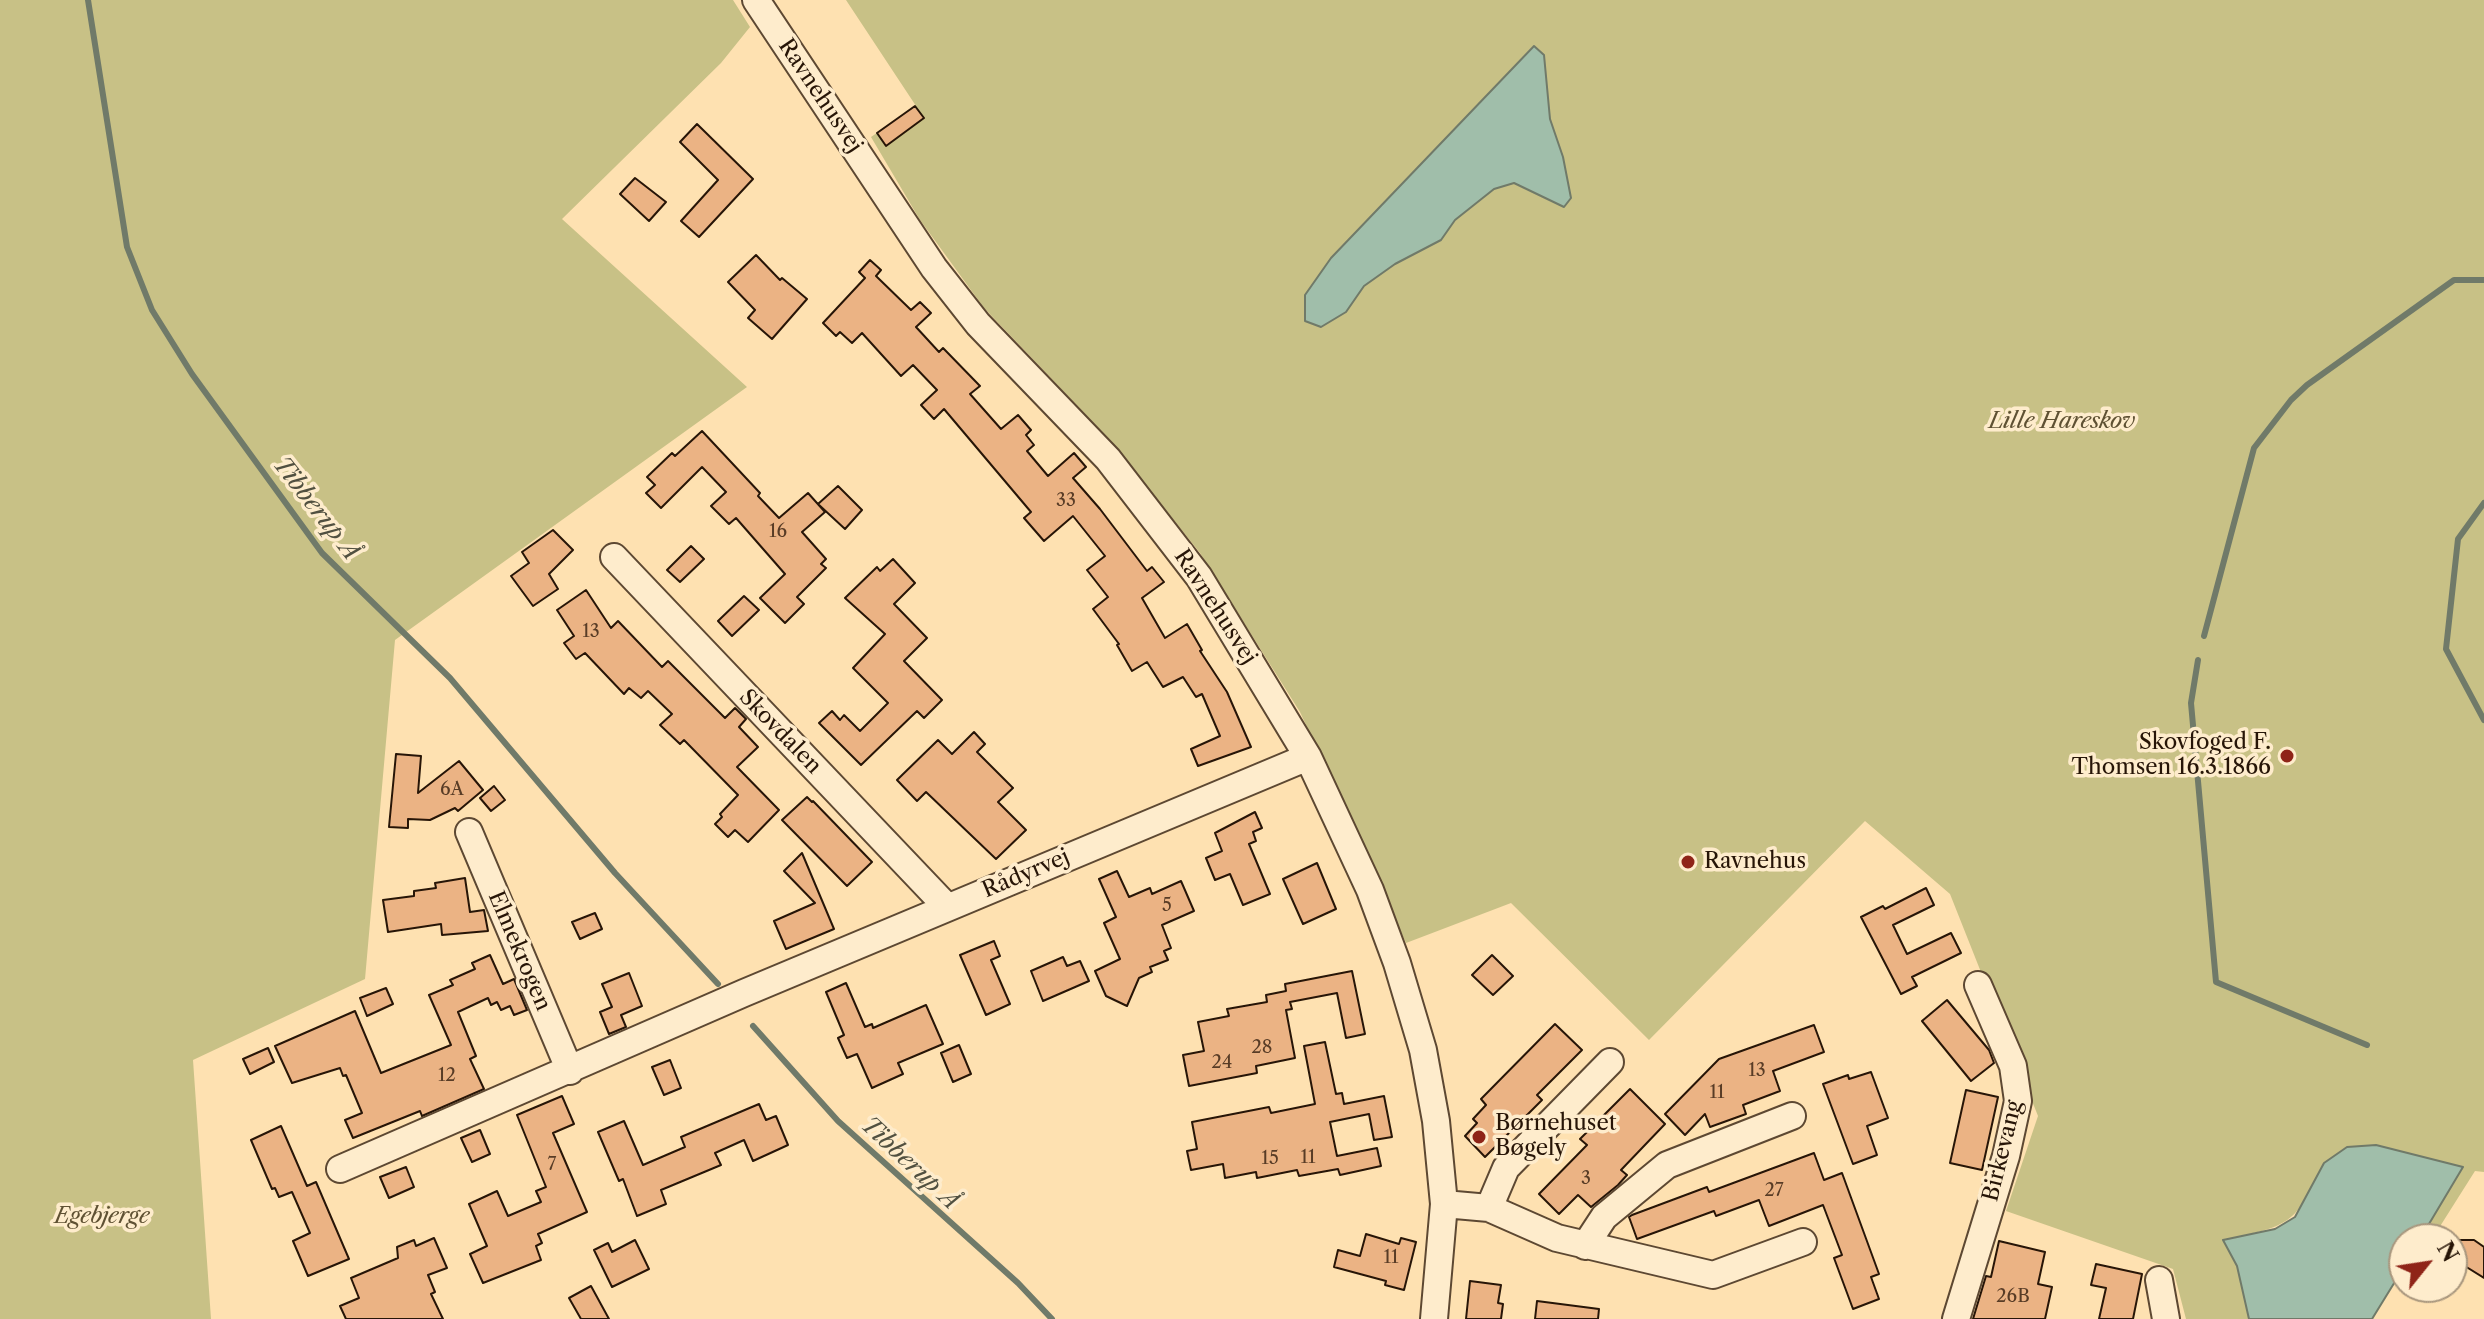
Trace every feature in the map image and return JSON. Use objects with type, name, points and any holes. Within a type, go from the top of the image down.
[{"type":"street","name":"Ravnehusvej","points":[[756,0],[934,268],[978,324],[1108,459],[1199,577],[1308,757],[1370,890],[1397,963],[1423,1050],[1436,1121],[1444,1204],[1434,1319]]},
{"type":"street","name":"Skovdalen","points":[[614,557],[947,907]]},
{"type":"street","name":"Rådyrvej","points":[[570,1071],[744,993],[1308,757]]},
{"type":"street","name":"Elmekrogen","points":[[469,832],[570,1071]]},
{"type":"street","name":"Birkevang","points":[[1956,1319],[2006,1156],[2018,1101],[2013,1066],[1978,985]]},
{"type":"street","points":[[1489,1208],[1506,1168],[1610,1062]]},
{"type":"street","points":[[340,1169],[570,1071]]},
{"type":"street","points":[[1585,1246],[1604,1217],[1667,1165],[1792,1116]]},
{"type":"street","points":[[1444,1204],[1489,1208],[1557,1238],[1713,1275],[1803,1242]]},
{"type":"street","points":[[2159,1280],[2166,1319]]},
{"type":"green space","name":"Egebjerge","points":[[0,0],[733,0],[750,27],[721,63],[562,219],[747,387],[395,640],[365,979],[193,1060],[211,1319],[0,1319]]},
{"type":"green space","name":"Lille Hareskov","points":[[846,0],[2484,0],[2484,1172],[2475,1171],[2442,1223],[2429,1223],[2462,1167],[2324,1163],[2305,1200],[2287,1220],[2263,1231],[2223,1240],[2237,1266],[2249,1319],[2186,1319],[2173,1269],[2006,1211],[2038,1116],[1950,894],[1865,821],[1649,1040],[1511,903],[1406,943],[1300,712],[1200,553],[1108,438],[984,308],[920,220],[871,137],[916,106]],"holes":[[[1533,46],[1544,55],[1550,119],[1563,157],[1571,198],[1563,207],[1513,183],[1494,189],[1455,220],[1441,240],[1395,264],[1364,286],[1370,219]]]},
{"type":"shaded area","points":[[1534,46],[1544,55],[1550,119],[1563,157],[1571,198],[1564,207],[1514,183],[1494,189],[1455,220],[1441,240],[1395,264],[1364,286],[1346,312],[1321,327],[1305,321],[1305,295],[1331,258]]},
{"type":"shaded area","points":[[2376,1145],[2463,1167],[2430,1223],[2388,1223],[2388,1293],[2372,1319],[2249,1319],[2237,1266],[2223,1240],[2275,1229],[2295,1217],[2324,1163],[2347,1147]]},
{"type":"building","points":[[915,106],[924,118],[886,146],[877,133]]},
{"type":"building","points":[[697,124],[753,179],[699,237],[681,221],[718,180],[680,142]]},
{"type":"building","points":[[635,178],[666,202],[649,221],[620,194]]},
{"type":"building","points":[[756,255],[780,280],[782,278],[807,299],[772,339],[748,318],[755,310],[728,282]]},
{"type":"building","points":[[870,260],[881,270],[876,276],[911,310],[920,302],[931,313],[916,327],[939,352],[943,348],[980,386],[970,394],[1001,429],[1018,415],[1031,430],[1026,435],[1034,445],[1027,451],[1048,476],[1074,453],[1086,467],[1073,478],[1147,571],[1152,567],[1164,582],[1142,598],[1165,638],[1187,624],[1200,651],[1227,692],[1251,747],[1198,766],[1191,749],[1220,736],[1202,694],[1196,697],[1183,677],[1163,687],[1147,662],[1132,671],[1119,644],[1093,609],[1108,597],[1087,570],[1105,556],[1073,516],[1044,541],[1024,518],[1031,512],[944,409],[934,419],[921,405],[937,390],[913,365],[901,376],[862,333],[852,343],[840,332],[836,336],[823,323],[865,278],[859,272]]},
{"type":"building","points":[[702,431],[779,518],[808,493],[825,512],[802,532],[826,559],[821,564],[826,568],[797,597],[804,604],[785,623],[760,598],[785,574],[736,518],[729,524],[711,506],[726,492],[702,467],[661,508],[646,493],[655,485],[647,477]]},
{"type":"building","points":[[838,486],[862,510],[845,529],[818,504]]},
{"type":"building","points":[[553,530],[573,550],[549,574],[558,589],[533,606],[511,576],[529,563],[522,552]]},
{"type":"building","points":[[691,546],[704,559],[680,582],[667,570]]},
{"type":"building","points":[[893,559],[915,583],[894,604],[927,638],[904,661],[942,700],[924,718],[917,711],[861,765],[819,723],[832,711],[840,720],[844,715],[860,731],[888,703],[853,668],[885,634],[845,598],[877,567],[880,571]]},
{"type":"building","points":[[586,590],[611,628],[618,621],[662,667],[668,661],[725,718],[735,708],[746,719],[739,727],[758,747],[737,767],[779,810],[748,842],[735,830],[728,837],[715,824],[738,795],[684,740],[680,744],[660,725],[672,714],[648,691],[641,698],[629,688],[624,694],[585,653],[576,659],[564,643],[574,636],[557,610]]},
{"type":"building","points":[[744,596],[759,610],[732,636],[718,621]]},
{"type":"building","points":[[974,732],[985,744],[977,752],[1013,788],[998,802],[1026,830],[996,859],[926,792],[917,801],[897,780],[938,740],[952,754]]},
{"type":"building","points":[[396,754],[421,756],[418,793],[459,761],[483,790],[458,811],[455,808],[430,820],[408,819],[408,828],[389,827]]},
{"type":"building","points":[[494,786],[505,800],[491,811],[480,798]]},
{"type":"building","points":[[807,797],[872,862],[847,886],[782,820]]},
{"type":"building","points":[[1255,812],[1262,828],[1253,832],[1256,841],[1249,844],[1270,894],[1243,905],[1230,874],[1215,880],[1206,858],[1222,851],[1215,833]]},
{"type":"building","points":[[802,853],[834,929],[786,949],[774,921],[815,903],[784,871]]},
{"type":"building","points":[[1317,863],[1336,909],[1303,924],[1283,879]]},
{"type":"building","points":[[1117,871],[1129,897],[1150,888],[1152,894],[1181,881],[1194,911],[1162,925],[1171,948],[1164,951],[1168,960],[1150,967],[1152,972],[1139,978],[1127,1006],[1106,996],[1095,971],[1120,959],[1104,923],[1116,917],[1099,879]]},
{"type":"building","points":[[465,878],[470,912],[484,910],[488,931],[442,935],[441,924],[388,932],[383,900],[414,896],[414,891],[436,888],[435,883]]},
{"type":"building","points":[[1926,888],[1934,905],[1893,925],[1907,954],[1951,933],[1961,953],[1912,977],[1917,986],[1901,994],[1861,917],[1883,906],[1885,909]]},
{"type":"building","points":[[595,913],[602,929],[580,939],[572,922]]},
{"type":"building","points":[[994,941],[1000,956],[991,960],[1010,1004],[986,1015],[960,955]]},
{"type":"building","points":[[490,955],[503,984],[514,979],[527,1010],[514,1015],[510,1006],[501,1010],[497,1002],[491,1005],[488,998],[458,1012],[476,1056],[470,1059],[484,1089],[422,1116],[420,1111],[353,1138],[345,1120],[362,1113],[340,1068],[292,1083],[275,1046],[355,1011],[381,1073],[451,1045],[429,995],[453,985],[450,980],[475,969],[472,963]]},
{"type":"building","points":[[1492,955],[1513,976],[1493,995],[1472,975]]},
{"type":"building","points":[[1063,957],[1067,966],[1080,961],[1089,981],[1043,1001],[1031,971]]},
{"type":"building","points":[[1352,971],[1365,1034],[1346,1038],[1337,993],[1290,1002],[1292,1009],[1286,1010],[1295,1058],[1256,1066],[1257,1073],[1189,1086],[1183,1055],[1204,1051],[1198,1022],[1229,1016],[1227,1009],[1267,1002],[1266,995],[1286,991],[1285,984]]},
{"type":"building","points":[[629,973],[642,1006],[621,1015],[626,1027],[609,1034],[600,1012],[612,1007],[602,984]]},
{"type":"building","points":[[846,983],[865,1027],[872,1024],[873,1028],[926,1005],[943,1044],[898,1063],[903,1074],[872,1088],[857,1054],[847,1058],[838,1038],[844,1035],[826,992]]},
{"type":"building","points":[[386,988],[393,1004],[367,1016],[360,998]]},
{"type":"building","points":[[1947,1000],[1989,1050],[1994,1063],[1971,1081],[1922,1021]]},
{"type":"building","points":[[1555,1024],[1582,1050],[1537,1095],[1542,1100],[1485,1157],[1465,1136],[1477,1123],[1473,1119],[1486,1105],[1481,1099]]},
{"type":"building","points":[[1814,1025],[1824,1052],[1773,1071],[1780,1091],[1743,1105],[1746,1114],[1710,1127],[1705,1114],[1685,1135],[1665,1114],[1719,1059]]},
{"type":"building","points":[[1325,1042],[1336,1094],[1342,1093],[1344,1104],[1384,1096],[1392,1137],[1374,1140],[1369,1114],[1330,1122],[1337,1156],[1377,1148],[1381,1166],[1340,1175],[1338,1169],[1299,1176],[1297,1170],[1257,1178],[1256,1172],[1225,1178],[1223,1164],[1191,1170],[1187,1151],[1197,1149],[1192,1122],[1269,1107],[1271,1113],[1315,1104],[1304,1046]]},
{"type":"building","points":[[959,1045],[971,1074],[953,1082],[941,1053]]},
{"type":"building","points":[[268,1048],[274,1062],[250,1074],[243,1059]]},
{"type":"building","points":[[670,1060],[681,1088],[664,1095],[652,1067]]},
{"type":"building","points":[[1871,1072],[1888,1118],[1867,1126],[1877,1155],[1853,1164],[1823,1084],[1848,1075],[1849,1079]]},
{"type":"building","points":[[1630,1089],[1665,1124],[1621,1170],[1627,1175],[1618,1185],[1591,1207],[1578,1195],[1559,1214],[1539,1194],[1587,1145],[1580,1139]]},
{"type":"building","points":[[1966,1090],[1998,1097],[1982,1170],[1950,1163]]},
{"type":"building","points":[[562,1096],[574,1124],[553,1133],[587,1212],[538,1234],[542,1243],[536,1246],[541,1260],[483,1283],[470,1254],[487,1246],[469,1204],[497,1191],[508,1216],[541,1202],[536,1191],[546,1187],[517,1115]]},
{"type":"building","points":[[759,1104],[766,1120],[776,1116],[788,1145],[753,1161],[744,1140],[715,1153],[721,1165],[661,1190],[666,1204],[637,1216],[623,1179],[619,1181],[598,1132],[624,1121],[643,1165],[685,1147],[681,1137]]},
{"type":"building","points":[[281,1126],[307,1186],[316,1182],[349,1259],[308,1276],[293,1241],[310,1233],[292,1192],[279,1197],[275,1188],[272,1189],[251,1140]]},
{"type":"building","points":[[480,1130],[490,1154],[472,1162],[461,1138]]},
{"type":"building","points":[[1814,1153],[1824,1180],[1842,1173],[1879,1274],[1871,1277],[1879,1299],[1853,1309],[1834,1258],[1842,1255],[1823,1205],[1769,1226],[1759,1200],[1716,1216],[1714,1211],[1637,1239],[1629,1217],[1632,1215],[1707,1187],[1709,1192]]},
{"type":"building","points":[[406,1167],[414,1187],[389,1198],[380,1177]]},
{"type":"building","points":[[1366,1234],[1399,1244],[1401,1238],[1416,1242],[1404,1290],[1385,1285],[1386,1281],[1334,1267],[1338,1250],[1360,1256]]},
{"type":"building","points":[[434,1238],[447,1268],[428,1275],[435,1292],[431,1294],[443,1319],[346,1319],[340,1306],[359,1298],[351,1278],[398,1258],[397,1247],[414,1240],[416,1246]]},
{"type":"building","points":[[635,1240],[649,1269],[612,1287],[594,1250],[608,1243],[612,1252]]},
{"type":"building","points":[[2468,1240],[2474,1240],[2484,1247],[2484,1278],[2468,1268]]},
{"type":"building","points":[[1999,1241],[2045,1252],[2038,1284],[2052,1287],[2045,1319],[1973,1319],[1986,1276],[1991,1277]]},
{"type":"building","points":[[2096,1264],[2142,1274],[2133,1319],[2099,1319],[2106,1288],[2091,1285]]},
{"type":"building","points":[[1470,1281],[1501,1285],[1498,1303],[1503,1304],[1501,1319],[1466,1319]]},
{"type":"building","points":[[591,1286],[609,1319],[581,1319],[569,1298]]},
{"type":"building","points":[[1537,1301],[1599,1309],[1598,1319],[1535,1319]]},
{"type":"waterway","name":"Tibberup Å","points":[[88,0],[127,247],[152,310],[192,374],[322,553],[450,678],[615,873],[718,984]]},
{"type":"waterway","points":[[2204,636],[2254,448],[2291,400],[2307,385],[2454,280],[2484,280]]},
{"type":"waterway","points":[[2484,503],[2458,539],[2446,649],[2484,720]]},
{"type":"waterway","points":[[2198,660],[2191,703],[2216,982],[2367,1045]]},
{"type":"waterway","name":"Tibberup Å","points":[[753,1026],[838,1121],[1018,1283],[1052,1319]]},
{"type":"place","name":"Skovfoged F. Thomsen 16.3.1866","points":[[2287,756]]},
{"type":"place","name":"Ravnehus","points":[[1688,862]]},
{"type":"place","name":"Børnehuset Bøgely","points":[[1479,1137]]}]
